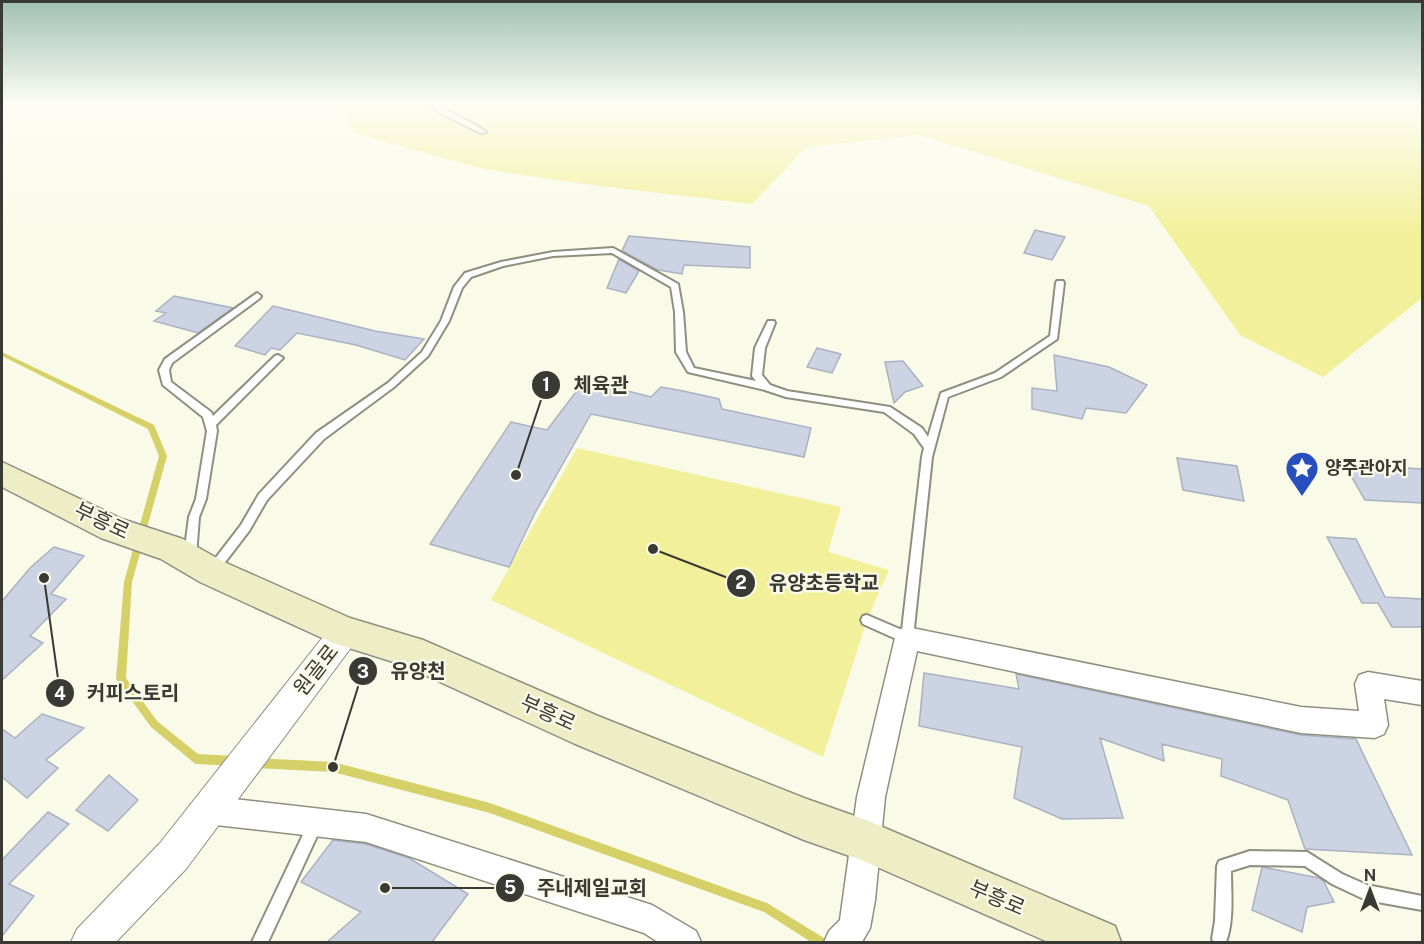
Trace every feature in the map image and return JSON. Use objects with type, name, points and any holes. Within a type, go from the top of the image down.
[{"type":"main road","name":"부흥로","points":[[2,474],[112,529],[191,559],[345,632],[410,651],[586,730],[804,819],[866,841],[1099,942]]},
{"type":"street","name":"원골로","points":[[90,942],[173,856],[345,632]]},
{"type":"street","points":[[847,935],[860,900],[871,797],[907,638],[1300,720],[1376,725],[1368,684],[1422,693]]},
{"type":"street","points":[[217,798],[316,822],[366,828],[652,920],[685,942]]},
{"type":"lane","points":[[191,559],[245,528],[263,497],[320,436],[391,385],[425,354],[445,321],[458,287],[468,275],[501,264],[553,254],[613,250],[675,286],[681,352],[691,370],[767,387],[786,394],[886,409],[918,431],[930,448]]},
{"type":"lane","points":[[867,620],[907,638],[930,448],[944,395],[998,375],[1054,337],[1060,283]]},
{"type":"lane","points":[[191,559],[194,517],[201,499],[213,431],[208,415],[166,383],[164,370],[168,361],[257,296]]},
{"type":"lane","points":[[767,387],[756,376],[760,348],[771,323]]},
{"type":"lane","points":[[211,424],[278,358]]},
{"type":"lane","points":[[260,942],[316,822]]},
{"type":"lane","points":[[1220,939],[1223,921],[1224,866],[1250,858],[1307,859],[1337,879],[1366,892],[1422,903]]},
{"type":"shaded area","points":[[408,148],[805,148],[752,204],[591,185],[483,169]]},
{"type":"shaded area","points":[[961,148],[1422,148],[1422,298],[1323,377],[1240,335],[1149,206]]},
{"type":"shaded area","points":[[577,448],[841,507],[828,552],[889,570],[867,620],[823,757],[491,600]]},
{"type":"building","points":[[1035,230],[1065,237],[1052,260],[1024,253]]},
{"type":"building","points":[[629,236],[750,247],[750,268],[684,265],[682,274],[658,270],[622,251]]},
{"type":"building","points":[[619,259],[639,271],[626,293],[607,288]]},
{"type":"building","points":[[174,296],[233,308],[198,333],[154,321],[166,313],[156,311]]},
{"type":"building","points":[[273,306],[375,331],[424,339],[405,360],[356,345],[297,333],[280,350],[271,348],[265,355],[235,346]]},
{"type":"building","points":[[817,348],[841,354],[832,373],[807,367]]},
{"type":"building","points":[[1054,355],[1109,367],[1147,385],[1126,413],[1086,408],[1082,419],[1032,409],[1032,388],[1057,391]]},
{"type":"building","points":[[903,361],[923,386],[905,392],[894,403],[885,362]]},
{"type":"building","points":[[585,380],[651,397],[661,387],[683,391],[719,399],[722,409],[811,428],[804,457],[591,414],[535,513],[509,567],[430,544],[511,422],[547,430]]},
{"type":"building","points":[[1177,458],[1237,466],[1244,501],[1183,490]]},
{"type":"building","points":[[1344,464],[1422,469],[1422,503],[1365,500]]},
{"type":"building","points":[[1327,537],[1356,539],[1385,597],[1422,599],[1422,627],[1392,627],[1378,603],[1362,603]]},
{"type":"building","points":[[54,547],[84,556],[51,594],[66,599],[30,636],[43,643],[2,680],[2,601],[31,567]]},
{"type":"building","points":[[924,673],[1019,689],[1016,674],[1301,735],[1356,739],[1412,855],[1305,849],[1288,800],[1221,776],[1222,759],[1162,744],[1164,761],[1100,738],[1123,818],[1062,819],[1014,798],[1022,747],[919,726]]},
{"type":"building","points":[[42,714],[84,728],[46,760],[58,768],[27,798],[2,777],[2,729],[15,738]]},
{"type":"building","points":[[109,775],[138,800],[108,831],[76,810]]},
{"type":"building","points":[[48,812],[69,824],[9,884],[34,896],[2,936],[2,860]]},
{"type":"building","points":[[333,840],[366,844],[409,858],[468,894],[432,942],[327,942],[361,912],[301,882]]},
{"type":"building","points":[[1262,867],[1319,878],[1324,882],[1334,902],[1307,907],[1302,932],[1252,910]]},
{"type":"waterway","points":[[2,354],[151,427],[163,456],[128,582],[121,679],[154,724],[196,759],[234,761]]},
{"type":"waterway","points":[[255,763],[333,767],[490,808],[767,908],[820,942]]},
{"type":"place","name":"체육관","points":[[516,475]]},
{"type":"place","name":"양주관아지","points":[[1302,497]]},
{"type":"place","name":"유양초등학교","points":[[653,549]]},
{"type":"place","name":"커피스토리","points":[[44,578]]},
{"type":"place","name":"유양천","points":[[333,767]]},
{"type":"place","name":"주내제일교회","points":[[385,888]]}]
